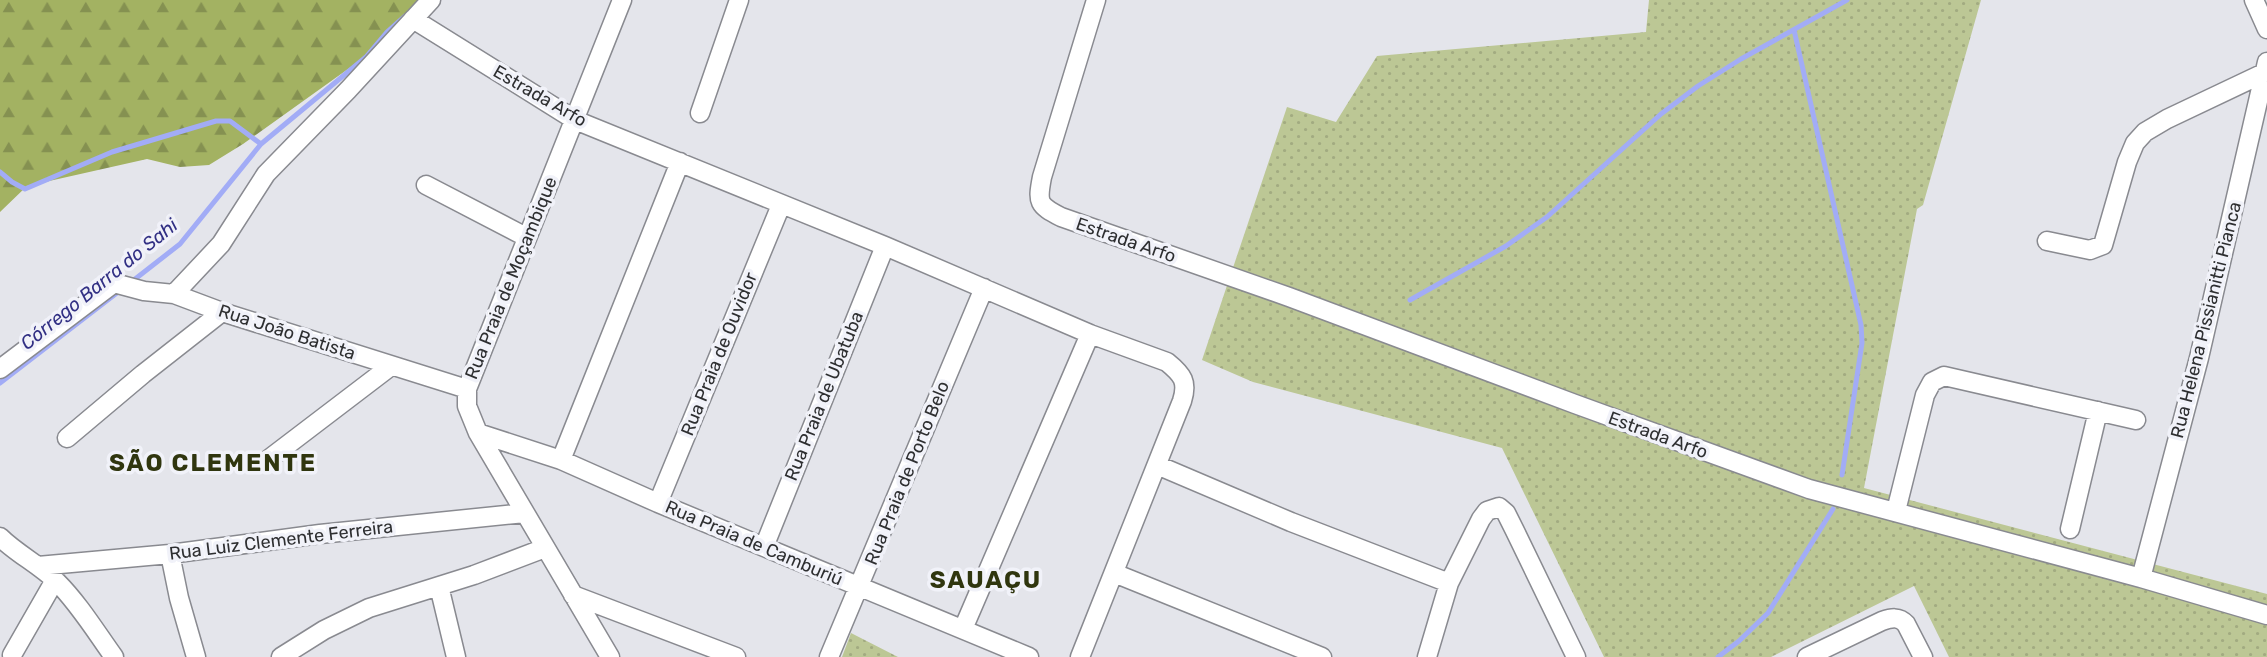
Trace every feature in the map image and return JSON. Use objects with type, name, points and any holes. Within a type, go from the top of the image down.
[{"type":"street","points":[[173,294],[221,244],[266,174],[431,0]]},
{"type":"street","name":"Rua Praia de Moçambique","points":[[610,657],[478,433],[467,406],[467,389],[622,0]]},
{"type":"street","points":[[700,113],[738,0]]},
{"type":"street","name":"Estrada Arfo","points":[[1096,0],[1038,194],[1044,208],[1061,217],[1289,297],[1809,489],[2141,578],[2267,615]]},
{"type":"street","points":[[2254,0],[2267,29]]},
{"type":"street","name":"Estrada Arfo","points":[[413,19],[575,120],[885,246],[1090,334],[1167,362],[1181,376],[1186,389],[1157,466]]},
{"type":"street","points":[[2047,241],[2090,250],[2103,245],[2135,143],[2146,132],[2167,119],[2266,68]]},
{"type":"street","name":"Rua Helena Pissianitti Pianca","points":[[2141,578],[2199,358],[2266,68]]},
{"type":"street","points":[[561,460],[680,162]]},
{"type":"street","points":[[426,185],[526,237]]},
{"type":"street","name":"Rua Praia de Ouvidor","points":[[658,503],[780,205]]},
{"type":"street","name":"Rua Praia de Ubatuba","points":[[764,547],[885,246]]},
{"type":"street","name":"Rua João Batista","points":[[0,369],[114,283],[144,291],[173,294],[467,389]]},
{"type":"street","name":"Rua Praia de Porto Belo","points":[[829,657],[984,288]]},
{"type":"street","points":[[67,438],[222,312]]},
{"type":"street","points":[[962,629],[1090,334]]},
{"type":"street","points":[[265,462],[391,366]]},
{"type":"street","points":[[1896,511],[1925,395],[1932,382],[1944,376],[2136,420]]},
{"type":"street","points":[[2070,528],[2098,411]]},
{"type":"street","name":"Rua Praia de Camburiú","points":[[478,433],[561,460],[1029,657]]},
{"type":"street","points":[[1080,657],[1157,466],[1291,522],[1450,583]]},
{"type":"street","points":[[1427,657],[1450,583],[1481,519],[1487,510],[1499,507],[1506,513],[1576,657]]},
{"type":"street","name":"Rua Luiz Clemente Ferreira","points":[[38,566],[170,554],[333,533],[525,513]]},
{"type":"street","points":[[0,537],[55,580],[114,657]]},
{"type":"street","points":[[281,657],[346,617],[545,548]]},
{"type":"street","points":[[170,554],[196,657]]},
{"type":"street","points":[[1114,573],[1322,657]]},
{"type":"street","points":[[12,655],[55,580]]},
{"type":"street","points":[[439,586],[456,657]]},
{"type":"street","points":[[573,595],[736,657]]},
{"type":"street","points":[[1807,657],[1890,618],[1903,620],[1923,657]]},
{"type":"green space","points":[[0,0],[431,0],[411,21],[355,64],[209,165],[180,167],[147,159],[27,186],[0,212]]},
{"type":"green space","points":[[1649,0],[1981,0],[1923,205],[1917,209],[1864,488],[2267,594],[2267,657],[1949,657],[1914,586],[1771,657],[1604,657],[1502,448],[1253,382],[1202,360],[1287,107],[1336,122],[1377,56],[1646,32]]},
{"type":"green space","points":[[851,633],[898,657],[842,657]]},
{"type":"waterway","points":[[1410,300],[1506,246],[1547,217],[1661,114],[1698,86],[1847,0]]},
{"type":"waterway","name":"Córrego Barra do Sahi","points":[[130,283],[180,244],[261,144],[366,57],[405,16]]},
{"type":"waterway","points":[[1794,30],[1861,325],[1862,343],[1842,475]]},
{"type":"waterway","points":[[0,172],[25,189],[112,152],[216,121],[230,121],[261,144]]},
{"type":"waterway","name":"Córrego Barra do Sahi","points":[[0,383],[122,289]]},
{"type":"waterway","points":[[1718,657],[1768,613],[1833,509]]},
{"type":"district","name":"SÃO CLEMENTE","points":[[213,463]]},
{"type":"district","name":"SAUAÇU","points":[[986,580]]}]
